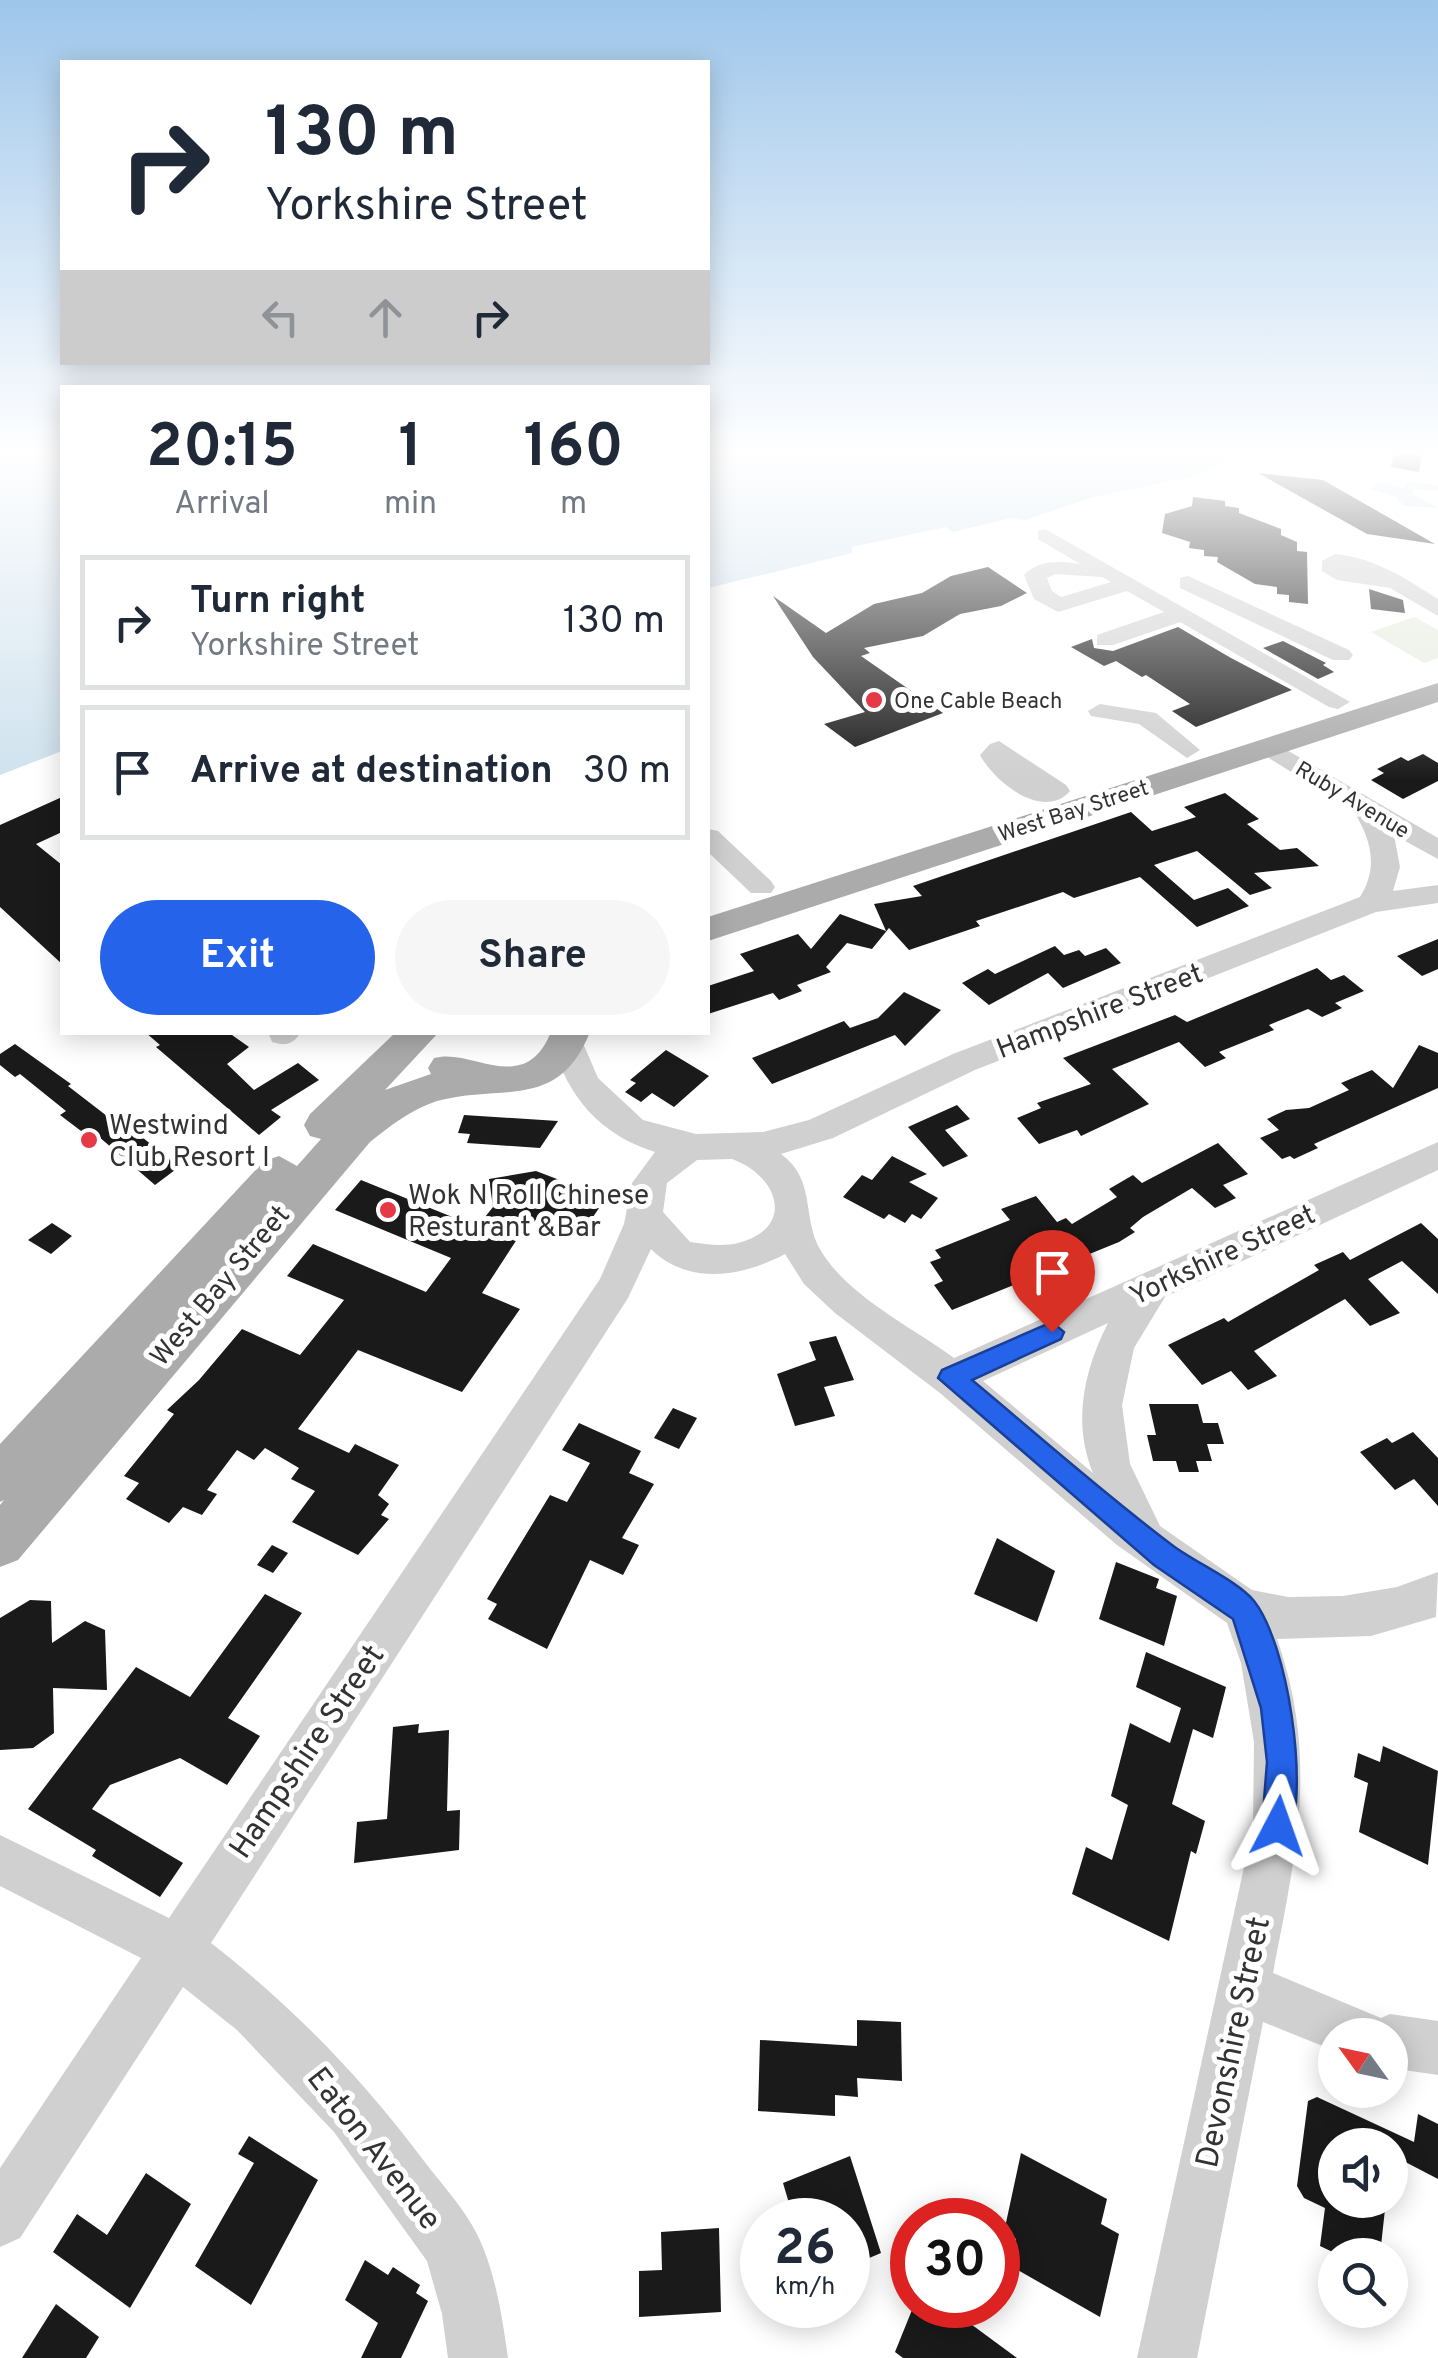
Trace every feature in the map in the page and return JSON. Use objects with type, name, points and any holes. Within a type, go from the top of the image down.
[{"type":"main road","name":"West Bay Street","points":[[710,903],[1338,702],[1438,677]]},
{"type":"main road","name":"West Bay Street","points":[[710,928],[1438,692]]},
{"type":"main road","name":"West Bay Street","points":[[0,1479],[231,1222],[417,1035]]},
{"type":"main road","points":[[434,1035],[434,1048],[444,1064],[474,1080]]},
{"type":"main road","points":[[530,1076],[556,1060],[570,1037]]},
{"type":"main road","name":"West Bay Street","points":[[0,1543],[339,1146],[397,1099],[427,1088],[530,1076]]},
{"type":"street","points":[[1086,560],[1338,702]]},
{"type":"street","points":[[1188,582],[1341,654]]},
{"type":"street","points":[[1393,582],[1438,610]]},
{"type":"street","points":[[1105,640],[1183,613]]},
{"type":"street","points":[[1223,636],[1264,620]]},
{"type":"street","points":[[1100,711],[1121,711],[1147,718],[1187,750]]},
{"type":"street","name":"Ruby Avenue","points":[[1268,746],[1438,850]]},
{"type":"street","points":[[1363,805],[1388,855],[1384,885],[1370,904]]},
{"type":"street","points":[[710,839],[760,887]]},
{"type":"street","name":"Hampshire Street","points":[[712,1146],[754,1147],[831,1122],[980,1056],[1370,904],[1438,894]]},
{"type":"street","points":[[570,1037],[575,1068],[589,1093],[622,1124],[655,1142],[760,1154],[776,1164],[794,1203],[795,1237],[803,1254],[830,1285]]},
{"type":"street","points":[[530,1076],[589,1093]]},
{"type":"street","points":[[740,1258],[774,1242],[794,1203],[806,1160],[831,1122]]},
{"type":"street","points":[[622,1124],[640,1157],[654,1231],[681,1256],[788,1262],[830,1285],[951,1378],[1164,1556],[1244,1610],[1272,1618],[1314,1618],[1388,1608],[1438,1593]]},
{"type":"street","points":[[646,1204],[652,1176],[666,1162],[712,1146]]},
{"type":"street","name":"Yorkshire Street","points":[[951,1378],[1438,1155]]},
{"type":"street","name":"Hampshire Street","points":[[0,2218],[174,1948],[615,1287],[646,1204]]},
{"type":"street","name":"Hampshire Street","points":[[615,1287],[646,1268],[681,1256]]},
{"type":"street","points":[[1153,1286],[1124,1324],[1109,1358],[1102,1400],[1103,1446],[1118,1493],[1164,1556]]},
{"type":"street","name":"Devonshire Street","points":[[1166,2358],[1278,1826],[1282,1762],[1276,1708],[1260,1646],[1244,1610]]},
{"type":"street","name":"Eaton Avenue","points":[[0,1860],[174,1948],[256,2011],[303,2058],[354,2113],[452,2246],[478,2358]]},
{"type":"street","points":[[1244,1988],[1319,2018]]},
{"type":"street","points":[[1408,2043],[1438,2048]]},
{"type":"shaded area","points":[[1414,617],[1438,630],[1438,658],[1424,663],[1371,632]]},
{"type":"water","points":[[0,560],[60,560],[60,752],[0,775]]},
{"type":"water","points":[[710,560],[823,560],[710,588]]},
{"type":"building","points":[[1307,560],[1308,604],[1289,602],[1289,595],[1277,594],[1277,587],[1255,584],[1217,562]]},
{"type":"building","points":[[988,567],[1027,593],[1001,606],[960,614],[923,636],[864,648],[870,653],[861,656],[943,713],[855,747],[824,724],[865,712],[813,657],[773,596],[826,633],[874,604],[922,593],[951,576]]},
{"type":"building","points":[[1369,589],[1403,600],[1405,613],[1371,609]]},
{"type":"building","points":[[1178,627],[1292,690],[1196,727],[1172,711],[1190,704],[1146,675],[1142,677],[1116,661],[1104,666],[1071,647],[1092,639],[1094,648],[1113,651]]},
{"type":"building","points":[[1283,641],[1326,663],[1323,665],[1334,672],[1318,679],[1263,648]]},
{"type":"building","points":[[1423,754],[1438,763],[1438,781],[1403,799],[1371,780],[1384,773],[1377,769],[1401,757],[1408,761]]},
{"type":"building","points":[[1225,793],[1259,819],[1247,824],[1280,850],[1297,848],[1319,866],[1254,873],[1272,888],[1250,895],[1197,851],[1154,865],[1194,900],[1228,888],[1249,906],[1197,927],[1140,877],[1074,898],[1063,892],[976,921],[980,926],[909,950],[889,928],[872,949],[847,943],[826,967],[831,972],[797,985],[802,991],[779,1000],[773,993],[710,1013],[710,985],[754,971],[740,954],[798,934],[811,949],[840,914],[886,931],[874,904],[922,896],[913,886],[1131,812],[1152,831],[1196,817],[1184,807]]},
{"type":"building","points":[[60,798],[60,833],[36,844],[60,863],[60,962],[0,907],[0,825]]},
{"type":"building","points":[[1438,939],[1438,969],[1422,976],[1397,956]]},
{"type":"building","points":[[1055,946],[1064,955],[1079,950],[1085,956],[1106,948],[1121,963],[1063,988],[1048,973],[989,1005],[962,983],[988,969],[995,974]]},
{"type":"building","points":[[1317,968],[1331,980],[1344,975],[1364,991],[1335,1003],[1342,1008],[1322,1017],[1308,1009],[1269,1025],[1274,1030],[1219,1052],[1226,1058],[1205,1067],[1179,1042],[1112,1069],[1149,1104],[1081,1136],[1077,1130],[1039,1144],[1017,1118],[1041,1108],[1037,1103],[1091,1084],[1063,1058],[1175,1015],[1187,1022]]},
{"type":"building","points":[[904,992],[941,1010],[905,1046],[895,1035],[772,1084],[752,1058],[844,1021],[850,1028],[878,1018]]},
{"type":"building","points":[[148,1035],[232,1035],[249,1047],[227,1064],[254,1090],[298,1063],[319,1080],[271,1110],[281,1117],[259,1135],[156,1047],[160,1045]]},
{"type":"building","points":[[15,1044],[179,1167],[155,1185],[91,1130],[85,1134],[60,1115],[66,1111],[20,1074],[15,1077],[0,1065],[0,1054]]},
{"type":"building","points":[[1419,1045],[1438,1053],[1438,1088],[1314,1144],[1318,1148],[1294,1159],[1282,1159],[1260,1138],[1279,1130],[1267,1119],[1286,1110],[1309,1108],[1349,1090],[1341,1083],[1372,1070],[1393,1088]]},
{"type":"building","points":[[666,1050],[709,1076],[674,1107],[652,1093],[641,1102],[625,1092],[636,1083],[630,1080]]},
{"type":"building","points":[[957,1105],[970,1119],[945,1130],[968,1156],[943,1167],[908,1127]]},
{"type":"building","points":[[464,1115],[558,1121],[540,1148],[467,1143],[470,1134],[458,1133]]},
{"type":"building","points":[[1218,1143],[1248,1174],[1223,1185],[1236,1198],[1215,1208],[1192,1188],[1143,1217],[1130,1228],[1135,1232],[1119,1242],[952,1310],[934,1285],[943,1281],[930,1262],[941,1258],[935,1250],[1010,1220],[1001,1209],[1036,1196],[1057,1222],[1066,1218],[1072,1224],[1117,1197],[1109,1189],[1133,1175],[1142,1183]]},
{"type":"building","points":[[892,1156],[927,1174],[909,1182],[938,1198],[921,1219],[912,1214],[905,1223],[889,1214],[884,1219],[843,1197],[862,1175],[872,1180]]},
{"type":"building","points":[[536,1171],[599,1195],[592,1205],[599,1208],[585,1229],[541,1212],[530,1228],[525,1227],[482,1293],[520,1309],[462,1392],[358,1350],[298,1429],[349,1453],[355,1444],[399,1465],[378,1495],[389,1504],[381,1515],[389,1519],[358,1555],[292,1522],[315,1491],[291,1479],[299,1468],[265,1448],[254,1460],[237,1450],[207,1490],[217,1494],[202,1515],[183,1507],[169,1523],[126,1499],[139,1483],[124,1476],[174,1414],[167,1410],[199,1380],[242,1329],[300,1355],[344,1300],[287,1276],[313,1244],[426,1292],[451,1258],[335,1210],[361,1180],[477,1227],[493,1207],[489,1179]]},
{"type":"building","points":[[52,1223],[72,1236],[51,1254],[28,1240]]},
{"type":"building","points":[[1421,1223],[1438,1239],[1438,1294],[1402,1261],[1368,1279],[1400,1313],[1370,1326],[1345,1299],[1254,1351],[1277,1376],[1248,1390],[1231,1371],[1202,1385],[1168,1345],[1224,1318],[1228,1322],[1319,1270],[1314,1265],[1343,1252],[1350,1260]]},
{"type":"building","points":[[836,1336],[854,1380],[824,1387],[835,1416],[795,1426],[777,1374],[816,1360],[809,1342]]},
{"type":"building","points":[[1149,1404],[1198,1404],[1203,1423],[1218,1423],[1224,1444],[1207,1444],[1212,1461],[1196,1461],[1199,1472],[1179,1472],[1176,1461],[1153,1461],[1147,1435],[1156,1435]]},
{"type":"building","points":[[673,1408],[697,1418],[679,1449],[654,1438]]},
{"type":"building","points":[[579,1423],[641,1451],[629,1473],[654,1484],[622,1538],[639,1545],[623,1575],[590,1560],[547,1649],[488,1619],[497,1604],[487,1599],[550,1495],[567,1502],[590,1463],[562,1450]]},
{"type":"building","points":[[1413,1432],[1438,1458],[1438,1506],[1414,1479],[1395,1490],[1360,1452],[1387,1438],[1392,1443]]},
{"type":"building","points":[[997,1538],[1055,1571],[1037,1622],[974,1594]]},
{"type":"building","points":[[272,1545],[288,1553],[273,1573],[257,1565]]},
{"type":"building","points":[[1116,1562],[1159,1579],[1156,1588],[1177,1596],[1164,1646],[1099,1619]]},
{"type":"building","points":[[265,1594],[302,1613],[228,1718],[260,1736],[227,1785],[180,1758],[110,1785],[92,1809],[183,1863],[160,1897],[92,1856],[96,1850],[28,1809],[136,1667],[190,1697]]},
{"type":"building","points":[[30,1600],[51,1601],[52,1643],[85,1621],[105,1630],[107,1690],[53,1688],[54,1733],[33,1748],[0,1750],[0,1618]]},
{"type":"building","points":[[1146,1652],[1226,1687],[1213,1738],[1193,1729],[1172,1804],[1205,1821],[1196,1854],[1191,1851],[1169,1941],[1072,1894],[1086,1847],[1112,1860],[1128,1805],[1111,1796],[1130,1723],[1170,1743],[1181,1708],[1136,1687]]},
{"type":"building","points":[[419,1724],[418,1733],[449,1730],[447,1811],[460,1810],[459,1850],[354,1863],[357,1822],[387,1819],[393,1727]]},
{"type":"building","points":[[1383,1746],[1438,1771],[1428,1865],[1359,1832],[1368,1783],[1354,1777],[1358,1753],[1380,1762]]},
{"type":"building","points":[[857,2020],[901,2022],[902,2081],[857,2078],[858,2097],[835,2095],[835,2116],[758,2111],[760,2040],[857,2046]]},
{"type":"building","points":[[1317,2097],[1318,2108],[1341,2108],[1384,2128],[1318,2128],[1318,2205],[1304,2198],[1297,2186],[1308,2101]]},
{"type":"building","points":[[1418,2114],[1438,2124],[1438,2179],[1408,2163],[1408,2139],[1414,2142]]},
{"type":"building","points":[[249,2136],[318,2180],[251,2305],[195,2266],[254,2163],[238,2154]]},
{"type":"building","points":[[1021,2153],[1107,2199],[1101,2224],[1119,2234],[1100,2317],[1020,2271],[1020,2198],[1011,2198]]},
{"type":"building","points":[[850,2156],[863,2198],[787,2198],[783,2183]]},
{"type":"building","points":[[146,2173],[191,2204],[130,2308],[53,2252],[77,2214],[107,2235]]},
{"type":"building","points":[[1324,2218],[1384,2218],[1382,2238],[1321,2238]]},
{"type":"building","points":[[870,2219],[881,2253],[870,2258]]},
{"type":"building","points":[[719,2228],[721,2312],[639,2317],[639,2271],[662,2270],[661,2232]]},
{"type":"building","points":[[365,2260],[388,2275],[393,2267],[420,2285],[416,2293],[428,2301],[401,2358],[361,2358],[378,2323],[345,2300]]},
{"type":"building","points":[[56,2304],[99,2337],[86,2358],[22,2358]]},
{"type":"building","points":[[905,2328],[976,2328],[1017,2358],[903,2358],[895,2352]]},
{"type":"place","name":"One Cable Beach","points":[[874,700]]},
{"type":"place","name":"Westwind Club Resort I","points":[[89,1140]]},
{"type":"place","name":"Wok N Roll Chinese Resturant &Bar","points":[[388,1210]]},
{"type":"route","points":[[1052,1332],[951,1378],[1164,1556],[1244,1610],[1260,1646],[1276,1708],[1282,1762],[1278,1826]]}]
